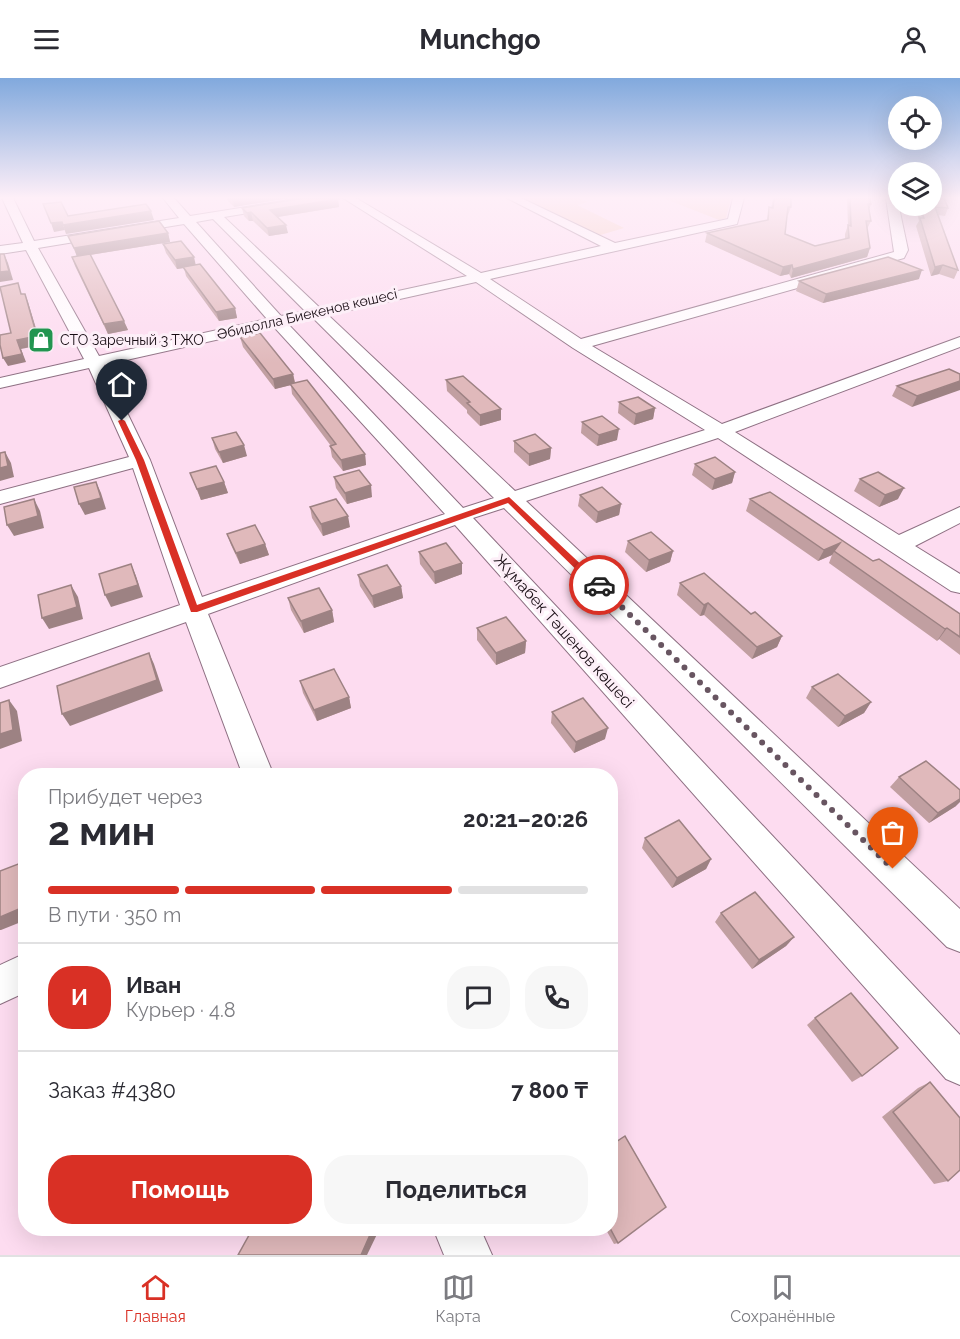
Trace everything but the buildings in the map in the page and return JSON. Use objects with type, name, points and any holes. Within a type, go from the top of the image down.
[{"type":"street","points":[[34,253],[94,362],[140,460],[194,609],[256,768]]},
{"type":"street","name":"Жұмабек Тәшенов көшесі","points":[[217,253],[960,1065]]},
{"type":"street","points":[[254,253],[960,934]]},
{"type":"street","points":[[439,253],[579,345],[720,431],[960,585]]},
{"type":"street","name":"Әбидолла Биекенов көшесі","points":[[0,383],[584,253]]},
{"type":"street","points":[[579,345],[900,253]]},
{"type":"street","points":[[0,678],[459,516],[720,431],[960,342]]},
{"type":"street","points":[[0,498],[140,460]]},
{"type":"street","points":[[898,545],[960,514]]},
{"type":"street","points":[[0,985],[18,976]]},
{"type":"street","points":[[460,1236],[468,1255]]},
{"type":"way so far","points":[[599,585],[893,869]]},
{"type":"place","name":"СТО Заречный 3 ТЖО","points":[[41,340]]},
{"type":"route","points":[[122,421],[140,460],[194,609],[509,500],[599,585]]}]
